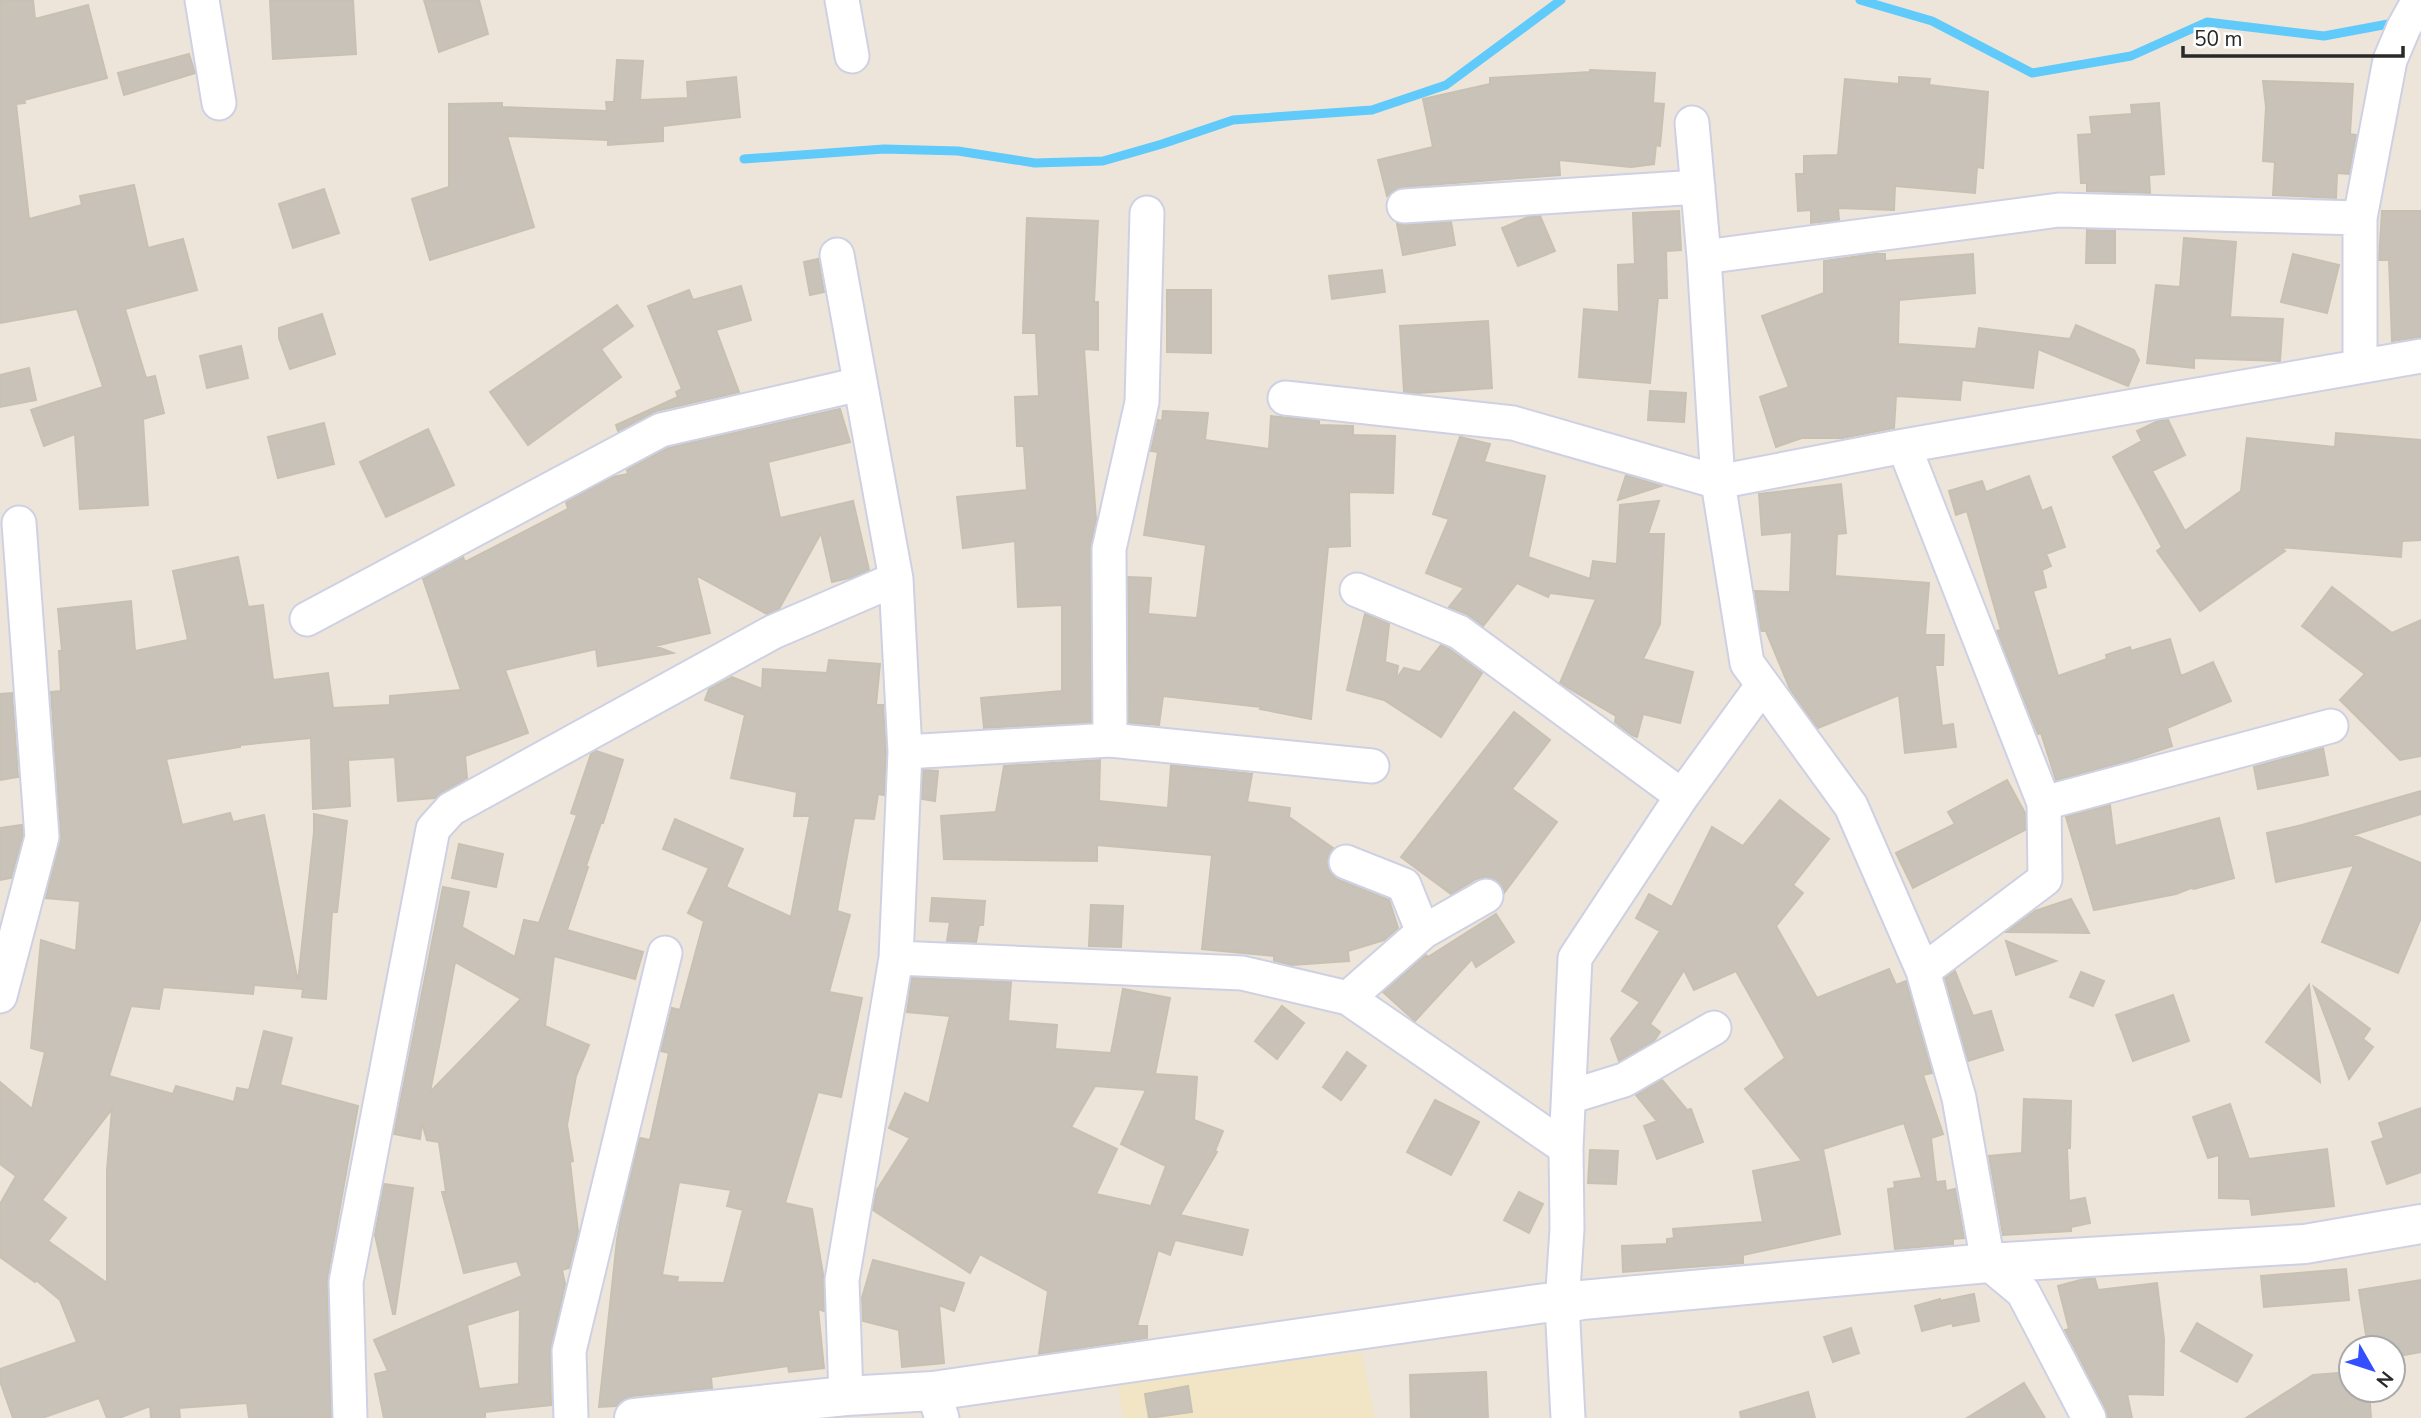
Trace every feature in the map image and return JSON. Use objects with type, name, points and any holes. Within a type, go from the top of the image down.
[{"type":"street","points":[[202,0],[219,103]]},
{"type":"street","points":[[842,0],[852,56]]},
{"type":"street","points":[[2360,366],[2360,218],[2390,60],[2419,0]]},
{"type":"street","points":[[1692,123],[1704,257],[1718,482],[1747,663],[1851,806],[1923,971],[1959,1098],[1988,1263],[2023,1292],[2089,1418]]},
{"type":"street","points":[[1404,206],[1698,187]]},
{"type":"street","points":[[1704,257],[2059,210],[2360,218]]},
{"type":"street","points":[[1110,740],[1109,549],[1142,402],[1147,213]]},
{"type":"street","points":[[836,256],[896,579],[905,752],[896,958],[842,1280],[846,1396]]},
{"type":"street","points":[[1285,398],[1513,423],[1718,482],[1904,446],[2421,356]]},
{"type":"street","points":[[307,619],[661,430],[860,384]]},
{"type":"street","points":[[1904,446],[2044,803],[2045,879],[1923,971]]},
{"type":"street","points":[[0,996],[42,837],[19,523]]},
{"type":"street","points":[[350,1418],[346,1282],[433,829],[451,809],[773,632],[896,579]]},
{"type":"street","points":[[1357,590],[1459,632],[1682,796]]},
{"type":"street","points":[[1569,1418],[1562,1304],[1567,1229],[1566,1148],[1575,958],[1682,796],[1762,686]]},
{"type":"street","points":[[2044,803],[2331,726]]},
{"type":"street","points":[[905,752],[1110,740],[1372,766]]},
{"type":"street","points":[[1346,862],[1404,885],[1423,932]]},
{"type":"street","points":[[1348,998],[1423,932],[1486,896]]},
{"type":"street","points":[[571,1418],[569,1351],[665,953]]},
{"type":"street","points":[[896,958],[1242,973],[1348,998],[1566,1148]]},
{"type":"street","points":[[1569,1097],[1624,1080],[1714,1028]]},
{"type":"street","points":[[634,1418],[751,1412],[846,1396],[938,1405],[1545,1303],[1562,1304],[1988,1263],[2305,1244],[2421,1224]]},
{"type":"shaded area","points":[[1362,1352],[1375,1418],[1123,1418],[1118,1384]]},
{"type":"building","points":[[0,0],[33,0],[35,19],[88,5],[107,78],[16,104],[29,219],[82,205],[80,196],[134,185],[148,248],[183,239],[197,290],[125,309],[146,378],[155,376],[164,413],[143,419],[148,505],[80,509],[75,434],[44,446],[31,410],[103,387],[77,309],[0,323]]},
{"type":"building","points":[[270,0],[353,0],[356,54],[273,59]]},
{"type":"building","points":[[424,0],[479,0],[488,34],[439,52]]},
{"type":"building","points":[[189,54],[195,73],[124,95],[118,73]]},
{"type":"building","points":[[617,60],[643,61],[640,100],[688,98],[687,82],[736,77],[740,117],[663,126],[663,141],[608,145],[608,140],[507,136],[534,227],[430,260],[412,199],[449,187],[449,104],[502,103],[502,107],[607,111],[606,102],[614,102]]},
{"type":"building","points":[[1590,70],[1655,73],[1653,103],[1664,104],[1660,146],[1656,145],[1654,164],[1631,167],[1559,160],[1560,175],[1403,187],[1387,196],[1378,160],[1433,147],[1423,99],[1490,84],[1490,78]]},
{"type":"building","points":[[1899,77],[1930,79],[1929,85],[1988,92],[1983,168],[1977,167],[1975,193],[1895,186],[1894,210],[1838,208],[1839,220],[1811,223],[1811,210],[1798,211],[1796,174],[1804,174],[1804,156],[1838,155],[1845,79],[1899,84]]},
{"type":"building","points":[[2263,81],[2353,84],[2350,134],[2356,135],[2349,174],[2337,173],[2336,198],[2273,195],[2275,162],[2263,161],[2266,107]]},
{"type":"building","points":[[2159,103],[2164,174],[2149,175],[2150,193],[2087,191],[2087,183],[2081,183],[2078,135],[2092,134],[2090,117],[2132,114],[2131,105]]},
{"type":"building","points":[[324,189],[339,233],[293,248],[279,204]]},
{"type":"building","points":[[1679,211],[1681,250],[1666,251],[1667,298],[1658,298],[1650,383],[1579,377],[1584,309],[1619,312],[1618,265],[1635,264],[1633,213]]},
{"type":"building","points":[[2382,211],[2421,211],[2421,337],[2392,341],[2389,260],[2379,260]]},
{"type":"building","points":[[1540,216],[1555,251],[1518,266],[1502,228],[1528,217]]},
{"type":"building","points":[[1027,218],[1098,221],[1094,302],[1098,302],[1098,350],[1084,349],[1096,520],[1090,549],[1091,722],[984,728],[981,698],[1062,691],[1062,605],[1018,607],[1015,541],[963,548],[957,497],[1027,490],[1024,446],[1017,446],[1015,397],[1039,396],[1036,333],[1023,333]]},
{"type":"building","points":[[1451,222],[1455,245],[1403,255],[1397,224]]},
{"type":"building","points":[[2087,230],[2115,231],[2115,263],[2086,263]]},
{"type":"building","points":[[2184,238],[2236,242],[2230,317],[2283,319],[2280,361],[2194,358],[2194,368],[2147,363],[2156,285],[2180,287]]},
{"type":"building","points":[[1885,254],[1885,261],[1973,254],[1975,293],[1899,300],[1898,344],[1976,349],[1979,328],[2070,339],[2076,325],[2134,350],[2139,360],[2128,386],[2038,349],[2033,388],[1962,380],[1960,400],[1896,396],[1894,428],[1842,438],[1802,438],[1776,447],[1760,397],[1789,387],[1762,316],[1824,293],[1824,261]]},
{"type":"building","points":[[2293,254],[2339,265],[2327,313],[2281,302]]},
{"type":"building","points":[[818,259],[824,292],[810,295],[804,262]]},
{"type":"building","points":[[1382,270],[1385,292],[1332,299],[1329,276]]},
{"type":"building","points":[[741,286],[751,320],[716,330],[739,392],[656,411],[618,431],[616,425],[678,397],[676,392],[682,389],[648,306],[689,290],[693,300]]},
{"type":"building","points":[[1167,290],[1211,290],[1211,353],[1167,352]]},
{"type":"building","points":[[617,305],[633,326],[601,349],[621,377],[528,445],[490,392]]},
{"type":"building","points":[[322,314],[335,354],[290,369],[279,338],[279,328]]},
{"type":"building","points":[[1488,321],[1492,388],[1404,392],[1400,326]]},
{"type":"building","points":[[241,346],[248,378],[207,388],[200,356]]},
{"type":"building","points":[[29,368],[36,400],[0,407],[0,375]]},
{"type":"building","points":[[1650,391],[1686,393],[1684,422],[1648,420]]},
{"type":"building","points":[[840,409],[850,442],[768,462],[780,518],[853,501],[869,570],[832,582],[821,533],[779,609],[767,614],[696,575],[710,633],[655,646],[673,653],[598,666],[596,649],[505,670],[528,733],[465,756],[467,778],[435,798],[398,801],[395,757],[348,760],[350,806],[313,809],[311,738],[240,745],[166,759],[182,825],[230,813],[233,822],[264,815],[298,982],[314,814],[347,821],[337,912],[332,912],[326,999],[302,997],[303,989],[254,985],[253,994],[163,987],[159,1009],[131,1006],[109,1076],[173,1094],[176,1086],[234,1102],[237,1088],[249,1090],[264,1031],[292,1038],[280,1085],[358,1106],[327,1279],[331,1417],[249,1418],[247,1403],[179,1408],[180,1418],[151,1418],[150,1406],[119,1418],[107,1418],[99,1398],[42,1418],[13,1418],[0,1381],[0,1369],[77,1342],[60,1300],[36,1280],[35,1282],[0,1257],[0,1204],[16,1176],[0,1164],[0,1082],[32,1109],[45,1052],[31,1048],[41,940],[76,951],[80,901],[46,898],[61,836],[51,692],[61,691],[59,651],[62,651],[58,609],[131,601],[135,651],[188,640],[173,571],[238,557],[248,607],[263,605],[273,680],[328,673],[333,708],[390,705],[390,696],[461,690],[423,579],[463,557],[465,562],[568,509],[566,502],[613,477],[628,474],[627,470],[668,448]],"holes":[[[112,1109],[107,1170],[107,1283],[48,1241],[66,1218],[42,1200]]]},
{"type":"building","points":[[1163,411],[1208,413],[1205,440],[1269,449],[1271,416],[1319,421],[1319,425],[1353,426],[1353,435],[1395,436],[1393,493],[1349,492],[1350,546],[1328,547],[1311,719],[1260,709],[1261,707],[1163,696],[1159,725],[1129,723],[1128,577],[1151,578],[1148,614],[1197,618],[1206,545],[1144,535],[1158,452],[1151,451],[1158,420],[1162,421]]},
{"type":"building","points":[[2168,420],[2185,455],[2152,471],[2185,531],[2241,491],[2247,438],[2335,447],[2336,433],[2421,440],[2421,540],[2402,541],[2401,557],[2280,547],[2285,551],[2200,611],[2157,551],[2162,547],[2113,457],[2142,441],[2137,431],[2158,421]]},
{"type":"building","points":[[324,423],[334,464],[278,478],[268,437]]},
{"type":"building","points":[[428,429],[454,485],[386,517],[360,462]]},
{"type":"building","points":[[1460,437],[1490,444],[1484,462],[1545,476],[1528,557],[1590,579],[1593,561],[1617,564],[1620,505],[1659,501],[1648,534],[1664,534],[1660,624],[1643,659],[1693,672],[1680,723],[1643,714],[1637,737],[1615,722],[1616,716],[1560,683],[1596,599],[1550,593],[1548,597],[1517,583],[1483,626],[1467,614],[1449,607],[1464,588],[1426,573],[1449,519],[1433,514]]},
{"type":"building","points":[[1626,475],[1661,486],[1618,500]]},
{"type":"building","points":[[2029,476],[2042,511],[2051,507],[2065,547],[2046,554],[2051,566],[2042,570],[2046,587],[2033,591],[2058,676],[2107,659],[2106,655],[2130,647],[2131,651],[2170,639],[2181,676],[2213,662],[2231,701],[2167,728],[2172,746],[2056,780],[2041,733],[2038,734],[1997,631],[2001,630],[1967,511],[1956,515],[1949,491],[1982,481],[1986,492]]},
{"type":"building","points":[[1841,484],[1846,533],[1837,534],[1835,576],[1929,583],[1925,635],[1944,635],[1943,665],[1935,665],[1942,726],[1953,724],[1956,747],[1905,753],[1899,695],[1818,728],[1790,689],[1766,631],[1761,631],[1755,591],[1790,592],[1792,532],[1762,535],[1759,494]]},
{"type":"building","points":[[2332,587],[2392,633],[2421,620],[2421,756],[2400,760],[2340,700],[2365,674],[2302,626]]},
{"type":"building","points":[[1365,614],[1389,624],[1385,662],[1398,666],[1396,679],[1404,668],[1420,672],[1441,645],[1482,673],[1441,737],[1384,700],[1347,690]]},
{"type":"building","points":[[829,660],[880,664],[876,705],[883,705],[886,752],[884,795],[878,794],[874,819],[854,818],[837,911],[850,915],[829,992],[862,998],[841,1097],[818,1092],[785,1203],[812,1209],[823,1274],[824,1311],[818,1309],[824,1368],[789,1372],[788,1366],[711,1377],[712,1388],[632,1396],[616,1406],[599,1407],[622,1212],[640,1138],[650,1140],[669,1053],[661,1051],[672,1008],[680,1010],[704,921],[688,913],[709,868],[663,849],[675,819],[743,849],[726,887],[791,917],[810,816],[794,816],[797,792],[731,778],[745,715],[705,700],[709,689],[732,677],[762,689],[763,669],[827,673]],"holes":[[[679,1182],[731,1190],[727,1206],[743,1210],[724,1283],[677,1282],[678,1277],[662,1275]]]},
{"type":"building","points":[[12,693],[18,777],[0,780],[0,694]]},
{"type":"building","points":[[1514,712],[1550,740],[1512,789],[1557,822],[1504,893],[1496,880],[1485,877],[1476,879],[1451,894],[1401,857]]},
{"type":"building","points":[[2323,748],[2328,775],[2258,789],[2254,767]]},
{"type":"building","points":[[596,751],[623,760],[567,930],[643,952],[635,979],[554,956],[545,1026],[589,1045],[576,1076],[567,1125],[573,1161],[570,1162],[578,1232],[569,1268],[562,1270],[565,1284],[550,1351],[551,1405],[485,1412],[485,1418],[384,1418],[375,1374],[388,1371],[374,1340],[522,1276],[517,1261],[464,1273],[442,1192],[446,1192],[439,1142],[427,1140],[422,1123],[420,1139],[394,1134],[443,887],[469,892],[462,927],[515,957],[524,920],[539,923],[577,815],[571,813],[591,754]],"holes":[[[455,962],[521,999],[430,1092],[443,1026]],[[520,1309],[519,1384],[479,1389],[467,1325]]]},
{"type":"building","points":[[1100,760],[1099,801],[1168,808],[1171,765],[1252,774],[1247,802],[1290,808],[1289,817],[1333,848],[1327,864],[1331,874],[1339,880],[1389,900],[1398,928],[1384,940],[1348,951],[1349,961],[1291,965],[1274,961],[1274,956],[1202,949],[1212,855],[1097,845],[1097,861],[944,859],[941,816],[996,812],[1004,766]]},
{"type":"building","points":[[923,770],[938,771],[935,801],[922,799]]},
{"type":"building","points":[[2007,780],[2025,813],[2025,830],[1913,888],[1896,853],[1955,824],[1948,812]]},
{"type":"building","points":[[2421,791],[2421,814],[2353,835],[2421,863],[2421,918],[2398,973],[2322,942],[2354,865],[2276,882],[2267,833]]},
{"type":"building","points":[[1780,800],[1829,839],[1793,885],[1803,893],[1776,926],[1817,998],[1889,969],[1896,985],[1906,981],[1932,1073],[1923,1075],[1943,1134],[1931,1138],[1936,1182],[1945,1181],[1946,1191],[1955,1189],[1964,1238],[1953,1239],[1953,1244],[1895,1249],[1888,1189],[1895,1188],[1894,1182],[1922,1178],[1904,1123],[1823,1149],[1840,1234],[1743,1255],[1743,1263],[1623,1272],[1622,1246],[1667,1244],[1667,1239],[1674,1238],[1673,1229],[1763,1222],[1753,1171],[1802,1161],[1745,1089],[1785,1058],[1736,971],[1694,990],[1684,970],[1650,1024],[1660,1032],[1654,1041],[1619,1061],[1611,1039],[1640,1002],[1622,991],[1660,931],[1636,918],[1649,894],[1672,907],[1712,827],[1743,846]]},
{"type":"building","points":[[2110,805],[2115,846],[2219,818],[2234,878],[2176,894],[2094,910],[2066,817]]},
{"type":"building","points":[[22,825],[23,835],[11,878],[0,880],[0,828]]},
{"type":"building","points":[[459,844],[503,854],[496,887],[452,878]]},
{"type":"building","points":[[932,898],[985,901],[983,925],[979,925],[976,942],[947,941],[950,922],[930,921]]},
{"type":"building","points":[[2071,899],[2089,933],[2006,932],[2035,911]]},
{"type":"building","points":[[1091,905],[1123,906],[1121,947],[1089,946]]},
{"type":"building","points":[[1496,914],[1514,942],[1476,967],[1472,959],[1415,1021],[1383,992],[1426,955],[1428,957]]},
{"type":"building","points":[[2006,941],[2056,961],[2016,975]]},
{"type":"building","points":[[1955,971],[1973,1016],[1991,1011],[2003,1050],[1968,1061],[1945,978]]},
{"type":"building","points":[[2081,972],[2104,981],[2093,1006],[2070,997]]},
{"type":"building","points":[[912,978],[1011,982],[1008,1021],[1057,1025],[1055,1049],[1111,1053],[1123,989],[1170,998],[1155,1074],[1197,1077],[1194,1120],[1223,1131],[1215,1151],[1217,1152],[1180,1215],[1248,1230],[1242,1255],[1175,1240],[1170,1255],[1158,1250],[1137,1326],[1147,1326],[1147,1338],[1039,1354],[1048,1291],[980,1254],[970,1273],[873,1210],[877,1190],[910,1138],[889,1128],[905,1093],[929,1104],[950,1016],[907,1012]],"holes":[[[1095,1086],[1146,1090],[1121,1144],[1166,1166],[1151,1206],[1096,1194],[1117,1149],[1071,1127]]]},
{"type":"building","points":[[2309,985],[2320,1082],[2266,1042]]},
{"type":"building","points":[[2314,987],[2370,1029],[2363,1039],[2373,1047],[2349,1079]]},
{"type":"building","points":[[2173,995],[2189,1041],[2133,1061],[2116,1015]]},
{"type":"building","points":[[1282,1006],[1304,1023],[1277,1059],[1255,1041]]},
{"type":"building","points":[[1347,1052],[1366,1066],[1341,1100],[1323,1087]]},
{"type":"building","points":[[1662,1080],[1687,1110],[1691,1109],[1703,1142],[1657,1159],[1644,1126],[1657,1121],[1636,1095]]},
{"type":"building","points":[[2024,1099],[2071,1101],[2070,1148],[2067,1148],[2069,1201],[2085,1198],[2090,1223],[2071,1227],[2071,1231],[2003,1235],[1989,1156],[2022,1153]]},
{"type":"building","points":[[1435,1100],[1479,1122],[1451,1175],[1407,1152]]},
{"type":"building","points":[[2230,1104],[2249,1159],[2327,1149],[2334,1206],[2252,1215],[2250,1199],[2219,1198],[2219,1155],[2208,1158],[2193,1117]]},
{"type":"building","points":[[2421,1108],[2421,1172],[2387,1184],[2372,1142],[2384,1138],[2379,1123]]},
{"type":"building","points":[[1590,1150],[1618,1151],[1616,1184],[1588,1183]]},
{"type":"building","points":[[384,1184],[413,1188],[395,1314],[375,1235]]},
{"type":"building","points":[[1519,1192],[1543,1204],[1529,1233],[1504,1220]]},
{"type":"building","points":[[873,1260],[964,1283],[954,1311],[939,1305],[944,1363],[902,1367],[899,1330],[863,1321],[862,1298]]},
{"type":"building","points":[[2346,1269],[2349,1300],[2264,1307],[2261,1276]]},
{"type":"building","points":[[2095,1279],[2098,1290],[2157,1283],[2164,1339],[2163,1395],[2127,1394],[2132,1418],[2108,1418],[2106,1409],[2065,1330],[2069,1329],[2058,1286]]},
{"type":"building","points":[[2421,1280],[2421,1352],[2407,1354],[2407,1334],[2366,1334],[2359,1290]]},
{"type":"building","points":[[1974,1294],[1979,1321],[1953,1326],[1952,1323],[1922,1331],[1915,1306]]},
{"type":"building","points":[[2197,1323],[2252,1355],[2237,1382],[2181,1351]]},
{"type":"building","points":[[1851,1328],[1859,1353],[1833,1362],[1824,1337]]},
{"type":"building","points":[[1486,1372],[1488,1418],[1411,1418],[1410,1375]]},
{"type":"building","points":[[2337,1373],[2337,1404],[2370,1404],[2371,1418],[2246,1418],[2313,1375]]},
{"type":"building","points":[[2024,1383],[2045,1418],[1967,1418]]},
{"type":"building","points":[[1188,1386],[1192,1412],[1149,1418],[1145,1394]]},
{"type":"building","points":[[1808,1392],[1815,1418],[1741,1418],[1740,1412]]},
{"type":"waterway","points":[[744,159],[884,149],[958,151],[1035,163],[1103,161],[1233,120],[1372,110],[1446,85],[1561,0]]},
{"type":"waterway","points":[[1860,0],[1932,21],[2032,73],[2131,56],[2207,22],[2324,36],[2399,22]]}]
